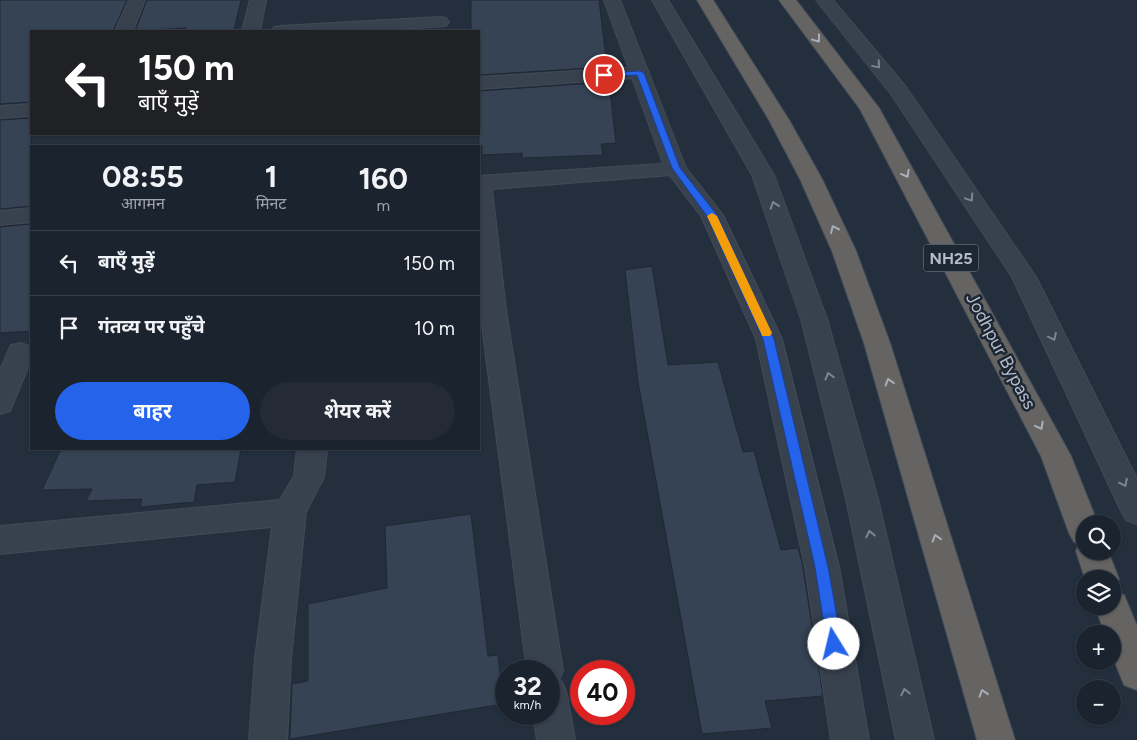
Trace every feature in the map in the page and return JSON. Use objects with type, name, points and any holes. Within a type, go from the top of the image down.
[{"type":"highway","points":[[705,0],[778,120],[811,179],[844,251],[877,343],[996,740]]},
{"type":"highway","name":"Jodhpur Bypass","points":[[787,0],[869,108],[1056,456],[1078,515]]},
{"type":"highway","points":[[1115,615],[1137,673]]},
{"type":"street","points":[[124,30],[137,0]]},
{"type":"street","points":[[251,30],[258,0]]},
{"type":"street","points":[[612,0],[676,168],[712,215],[769,339],[822,567],[850,740]]},
{"type":"street","points":[[660,0],[763,175],[814,319],[862,499],[915,740]]},
{"type":"street","points":[[824,0],[899,91],[1024,277],[1137,511]]},
{"type":"street","points":[[295,30],[440,20]]},
{"type":"street","points":[[480,83],[640,73]]},
{"type":"street","points":[[0,112],[30,110]]},
{"type":"street","points":[[480,183],[676,168]]},
{"type":"street","points":[[480,201],[486,311],[544,660]]},
{"type":"street","points":[[0,218],[30,215]]},
{"type":"street","points":[[0,404],[18,352]]},
{"type":"street","points":[[268,740],[273,659],[290,512],[309,477],[312,450]]},
{"type":"street","points":[[0,540],[290,512]]},
{"type":"street","points":[[554,725],[556,740]]},
{"type":"building","points":[[0,0],[127,0],[113,30],[30,30],[30,102],[0,104]]},
{"type":"building","points":[[147,0],[241,0],[234,30],[185,30],[186,28],[135,30]]},
{"type":"building","points":[[471,0],[599,0],[607,67],[480,75],[480,30],[471,30]]},
{"type":"building","points":[[609,82],[616,143],[601,144],[603,155],[522,158],[522,153],[482,155],[482,146],[479,145],[480,91]]},
{"type":"building","points":[[30,118],[30,206],[0,209],[0,120]]},
{"type":"building","points":[[30,224],[30,331],[0,333],[0,227]]},
{"type":"building","points":[[652,266],[668,365],[718,362],[743,452],[754,451],[781,550],[798,548],[802,562],[823,696],[765,701],[772,728],[702,734],[638,382],[625,270]]},
{"type":"building","points":[[61,450],[241,450],[235,482],[197,485],[194,502],[140,507],[142,499],[86,501],[92,489],[42,490]]},
{"type":"building","points":[[471,514],[488,656],[498,655],[499,660],[495,660],[495,705],[290,739],[292,684],[308,681],[308,604],[387,588],[385,526]]},
{"type":"slow traffic","points":[[712,216],[766,333]]},
{"type":"route","points":[[604,75],[640,73],[676,168],[712,215],[769,339],[822,567],[834,644]]}]
